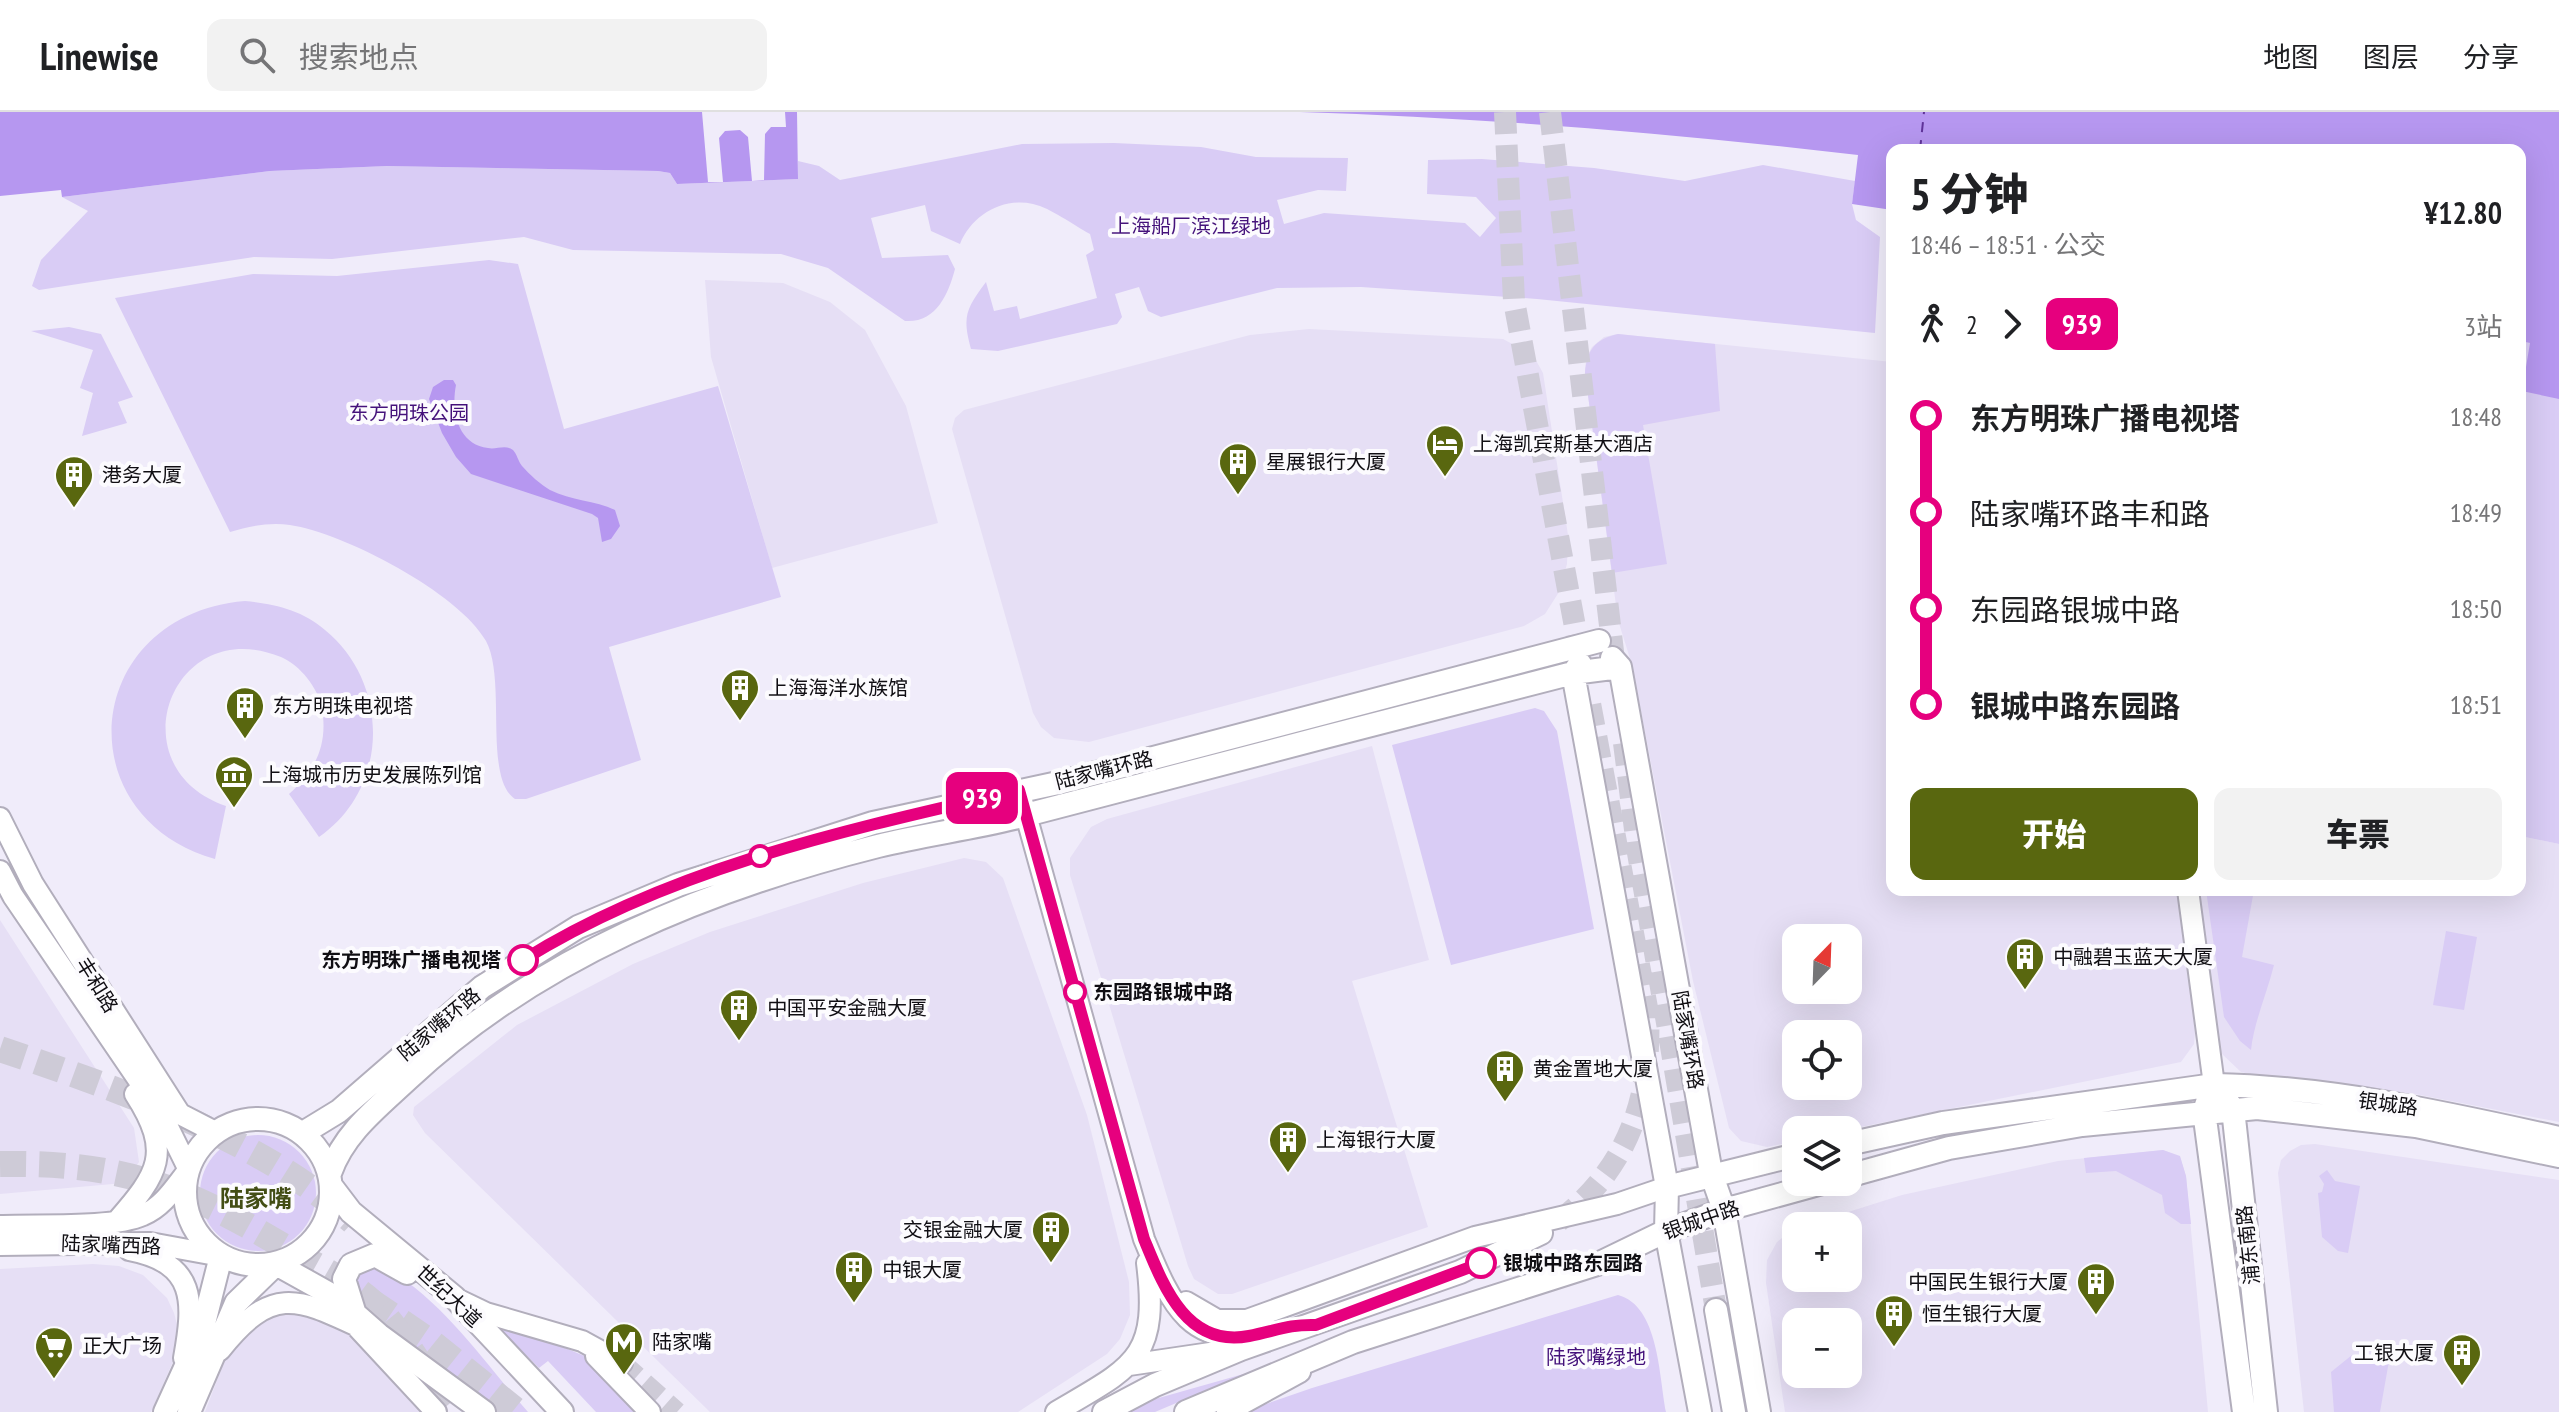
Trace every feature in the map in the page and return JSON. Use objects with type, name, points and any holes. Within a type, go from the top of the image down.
[{"type":"main road","name":"陆家嘴环路","points":[[303,1133],[339,1111],[482,987],[578,927],[678,885],[759,856],[873,823],[1058,783],[1599,641],[1620,667],[1711,1173],[1724,1210],[1759,1412]]},
{"type":"main road","points":[[1599,641],[1573,673],[1667,1187],[1666,1231],[1700,1412]]},
{"type":"main road","name":"陆家嘴环路","points":[[331,1180],[337,1153],[352,1131],[431,1058],[508,999],[577,958],[667,916],[789,872],[878,846],[1025,816],[1573,673],[1620,667]]},
{"type":"main road","points":[[1862,1141],[1988,1116],[2214,1085],[2233,1109]]},
{"type":"main road","name":"浦东南路","points":[[2214,1085],[2204,1111],[2244,1412]]},
{"type":"main road","name":"银城路","points":[[2214,1085],[2254,1086],[2417,1107],[2559,1138]]},
{"type":"main road","name":"银城路","points":[[2233,1109],[2257,1108],[2416,1126],[2559,1156]]},
{"type":"main road","points":[[1862,1172],[1949,1148],[2108,1121],[2233,1109]]},
{"type":"main road","name":"浦东南路","points":[[2233,1109],[2266,1412]]},
{"type":"main road","points":[[259,1119],[282,1122],[303,1133],[319,1151],[331,1180],[331,1208],[324,1227],[311,1244],[295,1257],[276,1264],[247,1265],[221,1256],[200,1238],[188,1218],[184,1195],[188,1170],[199,1148],[215,1132],[236,1122],[259,1119]]},
{"type":"main road","name":"银城中路","points":[[1667,1187],[1711,1173],[1782,1158]]},
{"type":"main road","name":"世纪大道","points":[[331,1180],[351,1212],[449,1292],[562,1412]]},
{"type":"main road","name":"银城中路","points":[[1186,1412],[1353,1342],[1600,1263],[1666,1231],[1724,1210],[1782,1194]]},
{"type":"main road","points":[[1104,1412],[1132,1395],[1241,1349],[1460,1272],[1541,1233]]},
{"type":"main road","points":[[165,1412],[202,1331],[221,1256]]},
{"type":"main road","points":[[355,1318],[344,1279],[351,1265],[366,1256],[385,1258],[421,1285],[449,1292]]},
{"type":"main road","points":[[276,1264],[302,1276],[484,1412]]},
{"type":"main road","points":[[189,1412],[236,1303],[276,1264]]},
{"type":"main road","points":[[1716,1310],[1734,1412]]},
{"type":"street","points":[[1019,790],[1144,1239],[1153,1308],[1147,1339],[1129,1365],[1056,1412]]},
{"type":"street","name":"丰和路","points":[[0,818],[33,884],[180,1114],[215,1132]]},
{"type":"street","name":"丰和路","points":[[0,871],[13,896],[161,1113],[188,1170]]},
{"type":"street","name":"浦东南路","points":[[2189,896],[2214,1085]]},
{"type":"street","points":[[110,1038],[109,1054],[139,1100],[155,1134],[158,1156],[155,1172],[144,1191],[117,1221]]},
{"type":"street","name":"陆家嘴西路","points":[[0,1226],[117,1221],[144,1215],[165,1200],[188,1170]]},
{"type":"street","points":[[1144,1239],[1192,1307],[1217,1320],[1247,1320],[1475,1237],[1617,1204],[1667,1187]]},
{"type":"street","points":[[1144,1239],[1171,1298],[1181,1313],[1204,1330],[1233,1337],[1288,1324],[1316,1325]]},
{"type":"street","points":[[94,1243],[141,1252],[163,1262],[179,1275],[189,1290],[192,1303],[182,1371]]},
{"type":"street","name":"陆家嘴西路","points":[[0,1245],[150,1243],[221,1256]]},
{"type":"street","points":[[449,1292],[486,1313],[582,1341],[622,1363]]},
{"type":"street","points":[[208,1366],[236,1330],[272,1306],[292,1302],[312,1304],[355,1318],[436,1412]]},
{"type":"street","points":[[582,1341],[650,1412]]},
{"type":"street","points":[[1227,1412],[1353,1342]]},
{"type":"street","points":[[1129,1365],[1241,1349]]},
{"type":"shaded area","points":[[0,112],[797,112],[798,179],[677,184],[670,173],[658,171],[387,166],[270,171],[62,197],[61,190],[0,196]]},
{"type":"shaded area","points":[[1300,112],[2559,112],[2559,399],[2526,392],[2530,343],[2526,342],[2526,144],[1886,144],[1886,209],[1852,204],[1858,155],[1719,140],[1440,118]]},
{"type":"shaded area","points":[[705,280],[783,283],[830,302],[865,330],[906,406],[938,523],[772,568],[711,357]]},
{"type":"shaded area","points":[[1309,329],[1503,339],[1533,355],[1543,373],[1568,535],[1567,564],[1559,592],[1545,614],[1524,626],[1089,742],[1054,738],[1041,727],[1033,713],[952,429],[955,418],[964,410],[1250,335]]},
{"type":"shaded area","points":[[1618,334],[1886,361],[1886,896],[2181,896],[2195,1033],[2194,1044],[2181,1062],[1862,1127],[1862,1116],[1782,1116],[1782,1144],[1767,1147],[1741,1141],[1729,1128],[1693,981],[1632,665],[1618,620],[1585,373],[1586,358],[1592,347],[1604,337]]},
{"type":"shaded area","points":[[444,380],[453,380],[456,385],[458,424],[469,440],[488,448],[510,448],[525,469],[550,490],[615,510],[620,526],[611,539],[602,542],[598,518],[592,514],[471,474],[456,457],[442,433],[429,399],[433,387]]},
{"type":"shaded area","points":[[1372,746],[1429,960],[1352,981],[1428,1227],[1232,1294],[1218,1294],[1194,1279],[1188,1266],[1070,875],[1070,858],[1091,827],[1107,819]]},
{"type":"shaded area","points":[[2526,837],[2559,844],[2559,1122],[2415,1094],[2241,1072],[2222,1054],[2199,896],[2526,896]]},
{"type":"shaded area","points":[[964,858],[986,862],[1003,878],[1087,1115],[1129,1282],[1130,1315],[1120,1339],[1107,1354],[1018,1412],[710,1412],[425,1133],[413,1115],[414,1107],[517,1025],[633,964],[710,932],[863,883]]},
{"type":"shaded area","points":[[0,920],[134,1128],[139,1162],[124,1183],[0,1194]]},
{"type":"shaded area","points":[[2315,1144],[2559,1180],[2559,1412],[2304,1412],[2278,1173],[2281,1160],[2290,1151],[2301,1145]]},
{"type":"shaded area","points":[[2163,1150],[2180,1157],[2186,1176],[2208,1412],[1785,1412],[1766,1283],[1767,1260],[1782,1238],[1782,1292],[1862,1292],[1862,1212],[1848,1212],[1902,1195],[2058,1161]]},
{"type":"shaded area","points":[[93,1264],[119,1266],[143,1275],[167,1298],[174,1313],[179,1332],[176,1355],[151,1412],[0,1412],[0,1269]]},
{"type":"shaded area","points":[[288,1307],[349,1326],[430,1412],[205,1412],[228,1351],[242,1329]]},
{"type":"green space","name":"上海船厂滨江绿地","points":[[1114,143],[1201,147],[1256,157],[1348,158],[1346,191],[1318,190],[1277,200],[1284,224],[1324,213],[1465,223],[1480,237],[1496,218],[1476,197],[1427,194],[1428,160],[1482,159],[1594,168],[1685,181],[1763,165],[1855,181],[1852,204],[1856,220],[1880,237],[1875,333],[1537,299],[1361,287],[1277,288],[1161,317],[1148,311],[1139,287],[1115,294],[1122,317],[1117,324],[998,351],[971,349],[968,313],[986,282],[994,311],[1017,306],[1020,319],[1097,298],[1086,255],[1094,250],[1090,234],[1047,209],[1021,203],[999,206],[980,217],[960,244],[931,231],[925,205],[871,218],[882,258],[948,255],[955,269],[939,306],[925,317],[905,321],[828,268],[781,254],[573,250],[524,237],[332,259],[254,257],[39,290],[32,286],[41,260],[88,211],[62,197],[270,171],[387,166],[658,171],[670,173],[677,184],[798,179],[798,161],[819,166],[840,180],[1022,144]]},
{"type":"green space","name":"东方明珠公园","points":[[489,260],[518,264],[564,429],[718,386],[781,597],[609,647],[641,760],[526,799],[515,799],[505,788],[497,750],[492,658],[486,641],[472,623],[426,585],[340,540],[313,530],[282,524],[230,532],[115,298],[253,274],[337,276]]},
{"type":"green space","points":[[69,327],[101,334],[133,397],[118,402],[127,423],[82,436],[93,393],[80,388],[93,350],[31,331]]},
{"type":"green space","points":[[1618,334],[1715,344],[1720,411],[1643,425],[1667,564],[1612,573],[1585,373],[1590,352],[1598,342]]},
{"type":"green space","points":[[2526,342],[2559,348],[2559,844],[2526,837]]},
{"type":"green space","points":[[245,601],[297,613],[325,630],[346,652],[361,678],[370,706],[373,735],[369,764],[359,791],[342,816],[319,837],[289,794],[313,766],[323,734],[320,700],[307,678],[281,657],[243,649],[210,656],[186,674],[171,700],[166,730],[172,760],[192,787],[226,806],[215,859],[166,836],[133,803],[115,762],[112,719],[124,677],[150,641],[191,614]]},
{"type":"green space","points":[[1535,708],[1544,711],[1557,731],[1594,929],[1451,965],[1392,745]]},
{"type":"green space","points":[[2207,896],[2253,896],[2242,957],[2274,965],[2251,1050],[2240,1041],[2224,1017]]},
{"type":"green space","points":[[2446,931],[2477,937],[2464,1010],[2433,1005]]},
{"type":"green space","points":[[258,1135],[280,1139],[299,1152],[312,1171],[316,1193],[312,1215],[299,1234],[280,1247],[258,1251],[236,1247],[217,1234],[204,1215],[200,1193],[204,1171],[217,1152],[236,1139]]},
{"type":"green space","points":[[2163,1150],[2180,1156],[2186,1176],[2191,1224],[2181,1224],[2165,1213],[2162,1195],[2116,1171],[2086,1173],[2084,1158]]},
{"type":"green space","points":[[2327,1170],[2335,1181],[2360,1186],[2348,1253],[2338,1251],[2322,1237],[2318,1193],[2322,1192],[2324,1184],[2319,1176]]},
{"type":"green space","points":[[374,1262],[418,1290],[439,1309],[528,1412],[496,1412],[359,1304],[354,1269]]},
{"type":"green space","name":"陆家嘴绿地","points":[[1618,1295],[1632,1302],[1649,1327],[1659,1362],[1666,1412],[1243,1412],[1312,1388]]},
{"type":"green space","points":[[498,1327],[546,1340],[594,1360],[655,1412],[596,1412],[548,1361],[539,1368]]},
{"type":"green space","points":[[2352,1355],[2389,1361],[2380,1412],[2334,1412],[2331,1372]]},
{"type":"green space","points":[[1247,1373],[1155,1412],[1124,1412],[1134,1405]]},
{"type":"pier","points":[[702,112],[785,112],[786,127],[771,127],[765,134],[764,180],[752,181],[748,137],[740,130],[725,131],[719,138],[723,182],[708,182]]},
{"type":"ferry route","points":[[1921,144],[1924,112]]},
{"type":"tunnel","points":[[1505,112],[1514,301],[1582,664]]},
{"type":"tunnel","points":[[1550,112],[1616,677]]},
{"type":"tunnel","points":[[1559,1221],[1603,1178],[1619,1154],[1640,1102],[1648,1044],[1648,1013],[1589,698]]},
{"type":"tunnel","points":[[1624,743],[1638,853],[1716,1310]]},
{"type":"tunnel","points":[[0,1049],[139,1099],[232,1141],[276,1165],[353,1222]]},
{"type":"tunnel","points":[[0,1164],[84,1168],[120,1174],[187,1196],[255,1230],[343,1281],[371,1301],[394,1327],[456,1412]]},
{"type":"tunnel","points":[[369,1300],[431,1342],[518,1412]]},
{"type":"tunnel","points":[[622,1363],[677,1412]]},
{"type":"bus line","name":"939","points":[[523,960],[578,927],[678,885],[759,856],[873,823],[1019,790],[1144,1239],[1181,1313],[1193,1324],[1218,1336],[1249,1336],[1288,1324],[1316,1325],[1481,1263]]},
{"type":"place","name":"上海凯宾斯基大酒店","points":[[1445,478]]},
{"type":"place","name":"星展银行大厦","points":[[1238,496]]},
{"type":"place","name":"港务大厦","points":[[74,509]]},
{"type":"place","name":"上海海洋水族馆","points":[[740,722]]},
{"type":"place","name":"东方明珠电视塔","points":[[245,740]]},
{"type":"place","name":"上海城市历史发展陈列馆","points":[[234,809]]},
{"type":"place","name":"东方明珠广播电视塔","points":[[523,960]]},
{"type":"place","name":"中融碧玉蓝天大厦","points":[[2025,991]]},
{"type":"place","name":"东园路银城中路","points":[[1075,992]]},
{"type":"place","name":"中国平安金融大厦","points":[[739,1042]]},
{"type":"place","name":"黄金置地大厦","points":[[1505,1103]]},
{"type":"place","name":"上海银行大厦","points":[[1288,1174]]},
{"type":"place","name":"银城中路东园路","points":[[1481,1263]]},
{"type":"place","name":"交银金融大厦","points":[[1051,1264]]},
{"type":"place","name":"中银大厦","points":[[854,1304]]},
{"type":"place","name":"中国民生银行大厦","points":[[2096,1316]]},
{"type":"place","name":"恒生银行大厦","points":[[1894,1348]]},
{"type":"place","name":"陆家嘴","points":[[624,1376]]},
{"type":"place","name":"正大广场","points":[[54,1380]]},
{"type":"place","name":"工银大厦","points":[[2462,1387]]},
{"type":"district","name":"陆家嘴","points":[[256,1198]]}]
